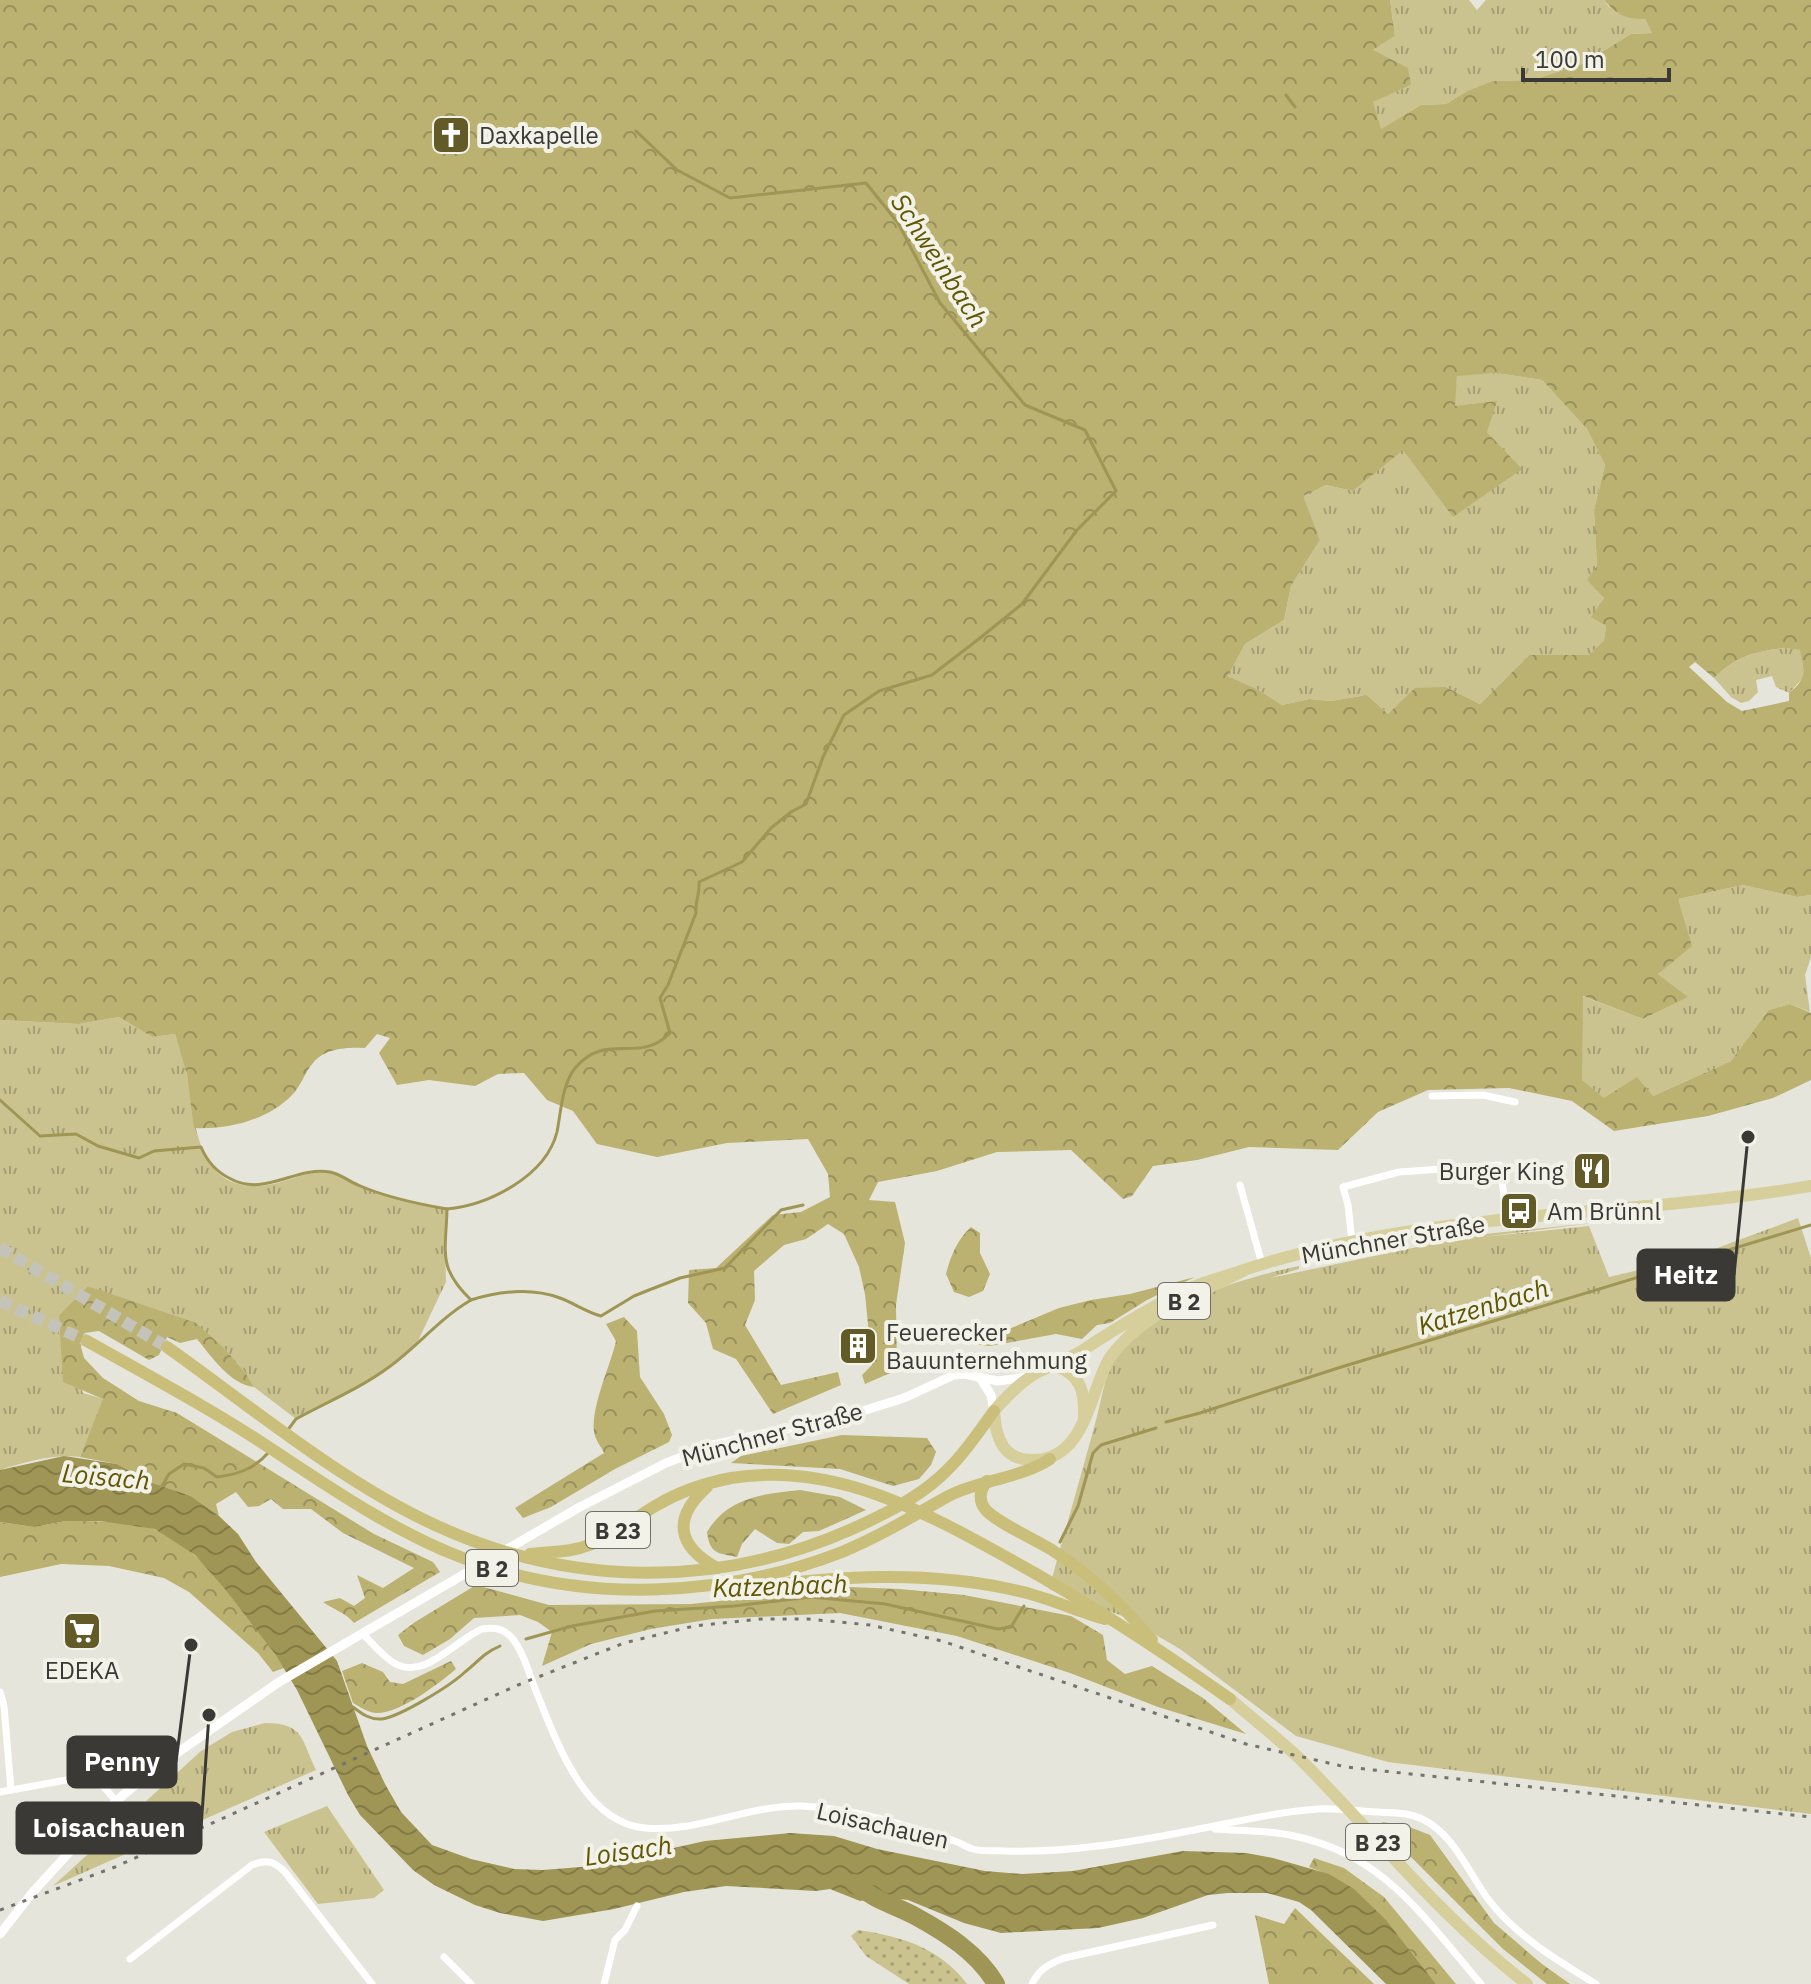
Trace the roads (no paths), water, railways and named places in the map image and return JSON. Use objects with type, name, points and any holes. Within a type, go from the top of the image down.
[{"type":"highway","name":"B 2","points":[[87,1341],[203,1406],[391,1523],[460,1557],[532,1579],[586,1586],[685,1588],[719,1584],[807,1564],[844,1551],[904,1523],[954,1493],[1033,1468],[1050,1459]]},
{"type":"highway","name":"B 2","points":[[167,1347],[308,1448],[432,1524],[519,1556],[590,1569],[681,1574],[758,1561],[802,1548],[896,1507],[939,1478],[967,1448],[994,1411]]},
{"type":"highway","name":"B 23","points":[[519,1556],[590,1545],[677,1494],[711,1483],[746,1476],[813,1477],[857,1487],[921,1511],[952,1527],[1090,1604],[1160,1648],[1230,1699]]},
{"type":"highway","name":"B 23","points":[[987,1481],[980,1493],[989,1514],[1058,1553],[1132,1616],[1160,1648]]},
{"type":"highway","points":[[711,1483],[692,1500],[683,1524],[692,1550],[700,1559],[717,1568]]},
{"type":"highway","name":"B 23","points":[[719,1584],[740,1589],[838,1578],[936,1579],[1022,1592],[1119,1623]]},
{"type":"main road","name":"Münchner Straße","points":[[1245,1270],[1352,1241],[1507,1220],[1811,1186]]},
{"type":"main road","name":"B 2","points":[[994,1411],[1031,1376],[1056,1366],[1123,1323],[1196,1286],[1245,1270]]},
{"type":"main road","name":"B 2","points":[[1050,1459],[1072,1440],[1084,1420],[1111,1356],[1127,1337],[1148,1320],[1245,1270]]},
{"type":"main road","points":[[1056,1366],[1069,1372],[1081,1384],[1084,1420]]},
{"type":"main road","points":[[994,1411],[999,1438],[1011,1454],[1024,1460],[1050,1459]]},
{"type":"main road","name":"B 23","points":[[1230,1699],[1298,1757],[1440,1906],[1503,1966],[1527,1984]]},
{"type":"street","points":[[1432,1096],[1483,1095],[1515,1102]]},
{"type":"street","points":[[1352,1241],[1343,1187],[1399,1172],[1500,1165],[1507,1220]]},
{"type":"street","points":[[1240,1185],[1262,1264]]},
{"type":"street","name":"Münchner Straße","points":[[0,1934],[32,1893],[116,1801],[221,1720],[279,1682],[633,1478],[713,1445],[853,1414],[904,1398],[954,1375],[1013,1381],[1031,1376]]},
{"type":"street","points":[[981,1379],[991,1395],[994,1411]]},
{"type":"street","name":"Loisachauen","points":[[363,1634],[393,1663],[412,1667],[430,1663],[482,1629],[493,1627],[504,1631],[521,1651],[565,1756],[590,1799],[611,1816],[632,1826],[648,1829],[759,1809],[804,1806],[856,1813],[975,1849],[1044,1852],[1204,1828],[1259,1815],[1321,1809],[1420,1817],[1434,1825],[1471,1871],[1489,1900],[1514,1927],[1596,1984]]},
{"type":"street","points":[[0,1692],[4,1706],[11,1790]]},
{"type":"street","points":[[0,1792],[83,1777],[100,1770],[122,1775],[133,1786]]},
{"type":"street","points":[[83,1777],[103,1786],[116,1801]]},
{"type":"street","name":"Loisachauen","points":[[1204,1828],[1289,1835],[1348,1853],[1379,1872],[1404,1895],[1481,1984]]},
{"type":"street","points":[[130,1959],[252,1865],[262,1861],[278,1865],[285,1872],[372,1984]]},
{"type":"street","points":[[604,1984],[615,1940],[625,1930],[637,1906]]},
{"type":"street","points":[[1032,1984],[1037,1973],[1048,1964],[1064,1958],[1213,1925]]},
{"type":"street","points":[[444,1957],[471,1984]]},
{"type":"water","name":"Loisach","points":[[64,1456],[117,1464],[153,1483],[191,1496],[238,1534],[256,1562],[337,1661],[367,1746],[385,1784],[401,1812],[432,1845],[471,1859],[514,1869],[543,1870],[593,1866],[705,1841],[790,1833],[834,1836],[877,1849],[985,1871],[1022,1874],[1073,1871],[1183,1851],[1246,1853],[1329,1874],[1354,1889],[1386,1920],[1436,1984],[1386,1984],[1311,1910],[1299,1902],[1267,1893],[1208,1895],[1143,1918],[1098,1928],[1001,1933],[964,1923],[908,1900],[882,1897],[860,1901],[830,1889],[816,1891],[726,1886],[543,1921],[475,1905],[434,1885],[413,1870],[360,1815],[297,1690],[275,1654],[195,1555],[155,1529],[100,1521],[66,1521],[34,1527],[0,1522],[0,1470]]},
{"type":"waterway","points":[[1286,95],[1295,107]]},
{"type":"waterway","name":"Schweinbach","points":[[447,1209],[480,1201],[514,1186],[541,1162],[557,1132],[571,1074],[588,1057],[600,1051],[647,1047],[670,1033],[660,998],[696,913],[699,882],[742,862],[771,828],[806,804],[823,757],[844,715],[879,691],[932,675],[1022,604],[1077,530],[1116,491],[1085,430],[1025,405],[940,303],[898,223],[866,183],[730,198],[677,170],[636,131]]},
{"type":"waterway","points":[[0,1100],[40,1136],[76,1134],[98,1146],[139,1158],[154,1151],[201,1147],[216,1169],[242,1183],[255,1185],[304,1173],[330,1172],[379,1193],[447,1209],[445,1248],[448,1268],[471,1300],[378,1375],[296,1419],[287,1431]]},
{"type":"waterway","points":[[471,1300],[493,1294],[538,1292],[601,1316],[649,1290],[680,1278],[725,1268],[781,1210],[803,1205]]},
{"type":"waterway","name":"Katzenbach","points":[[1166,1422],[1811,1225]]},
{"type":"waterway","name":"Katzenbach","points":[[1060,1542],[1078,1506],[1093,1453],[1101,1445],[1156,1428]]},
{"type":"waterway","name":"Loisach","points":[[162,1486],[169,1474],[184,1464],[204,1468],[217,1477],[246,1470],[269,1452]]},
{"type":"waterway","name":"Katzenbach","points":[[526,1639],[572,1626],[655,1611],[811,1597],[885,1604],[998,1629],[1011,1627],[1024,1606]]},
{"type":"waterway","name":"Katzenbach","points":[[353,1707],[366,1716],[378,1719],[390,1717],[425,1700],[500,1646]]},
{"type":"waterway","points":[[854,1883],[950,1937],[971,1953],[996,1984]]},
{"type":"tunnel","points":[[0,1248],[167,1347]]},
{"type":"tunnel","points":[[0,1301],[87,1341]]},
{"type":"railway","points":[[0,1910],[115,1867],[518,1685],[624,1643],[694,1626],[761,1619],[808,1619],[870,1625],[942,1641],[1246,1744],[1346,1767],[1811,1817]]},
{"type":"place","name":"Daxkapelle","points":[[451,135]]},
{"type":"place","name":"Heitz","points":[[1748,1137]]},
{"type":"place","name":"Burger King","points":[[1592,1171]]},
{"type":"place","name":"Am Brünnl","points":[[1519,1211]]},
{"type":"place","name":"Feuerecker Bauunternehmung","points":[[858,1346]]},
{"type":"place","name":"EDEKA","points":[[82,1631]]},
{"type":"place","name":"Penny","points":[[191,1645]]},
{"type":"place","name":"Loisachauen","points":[[209,1715]]}]
